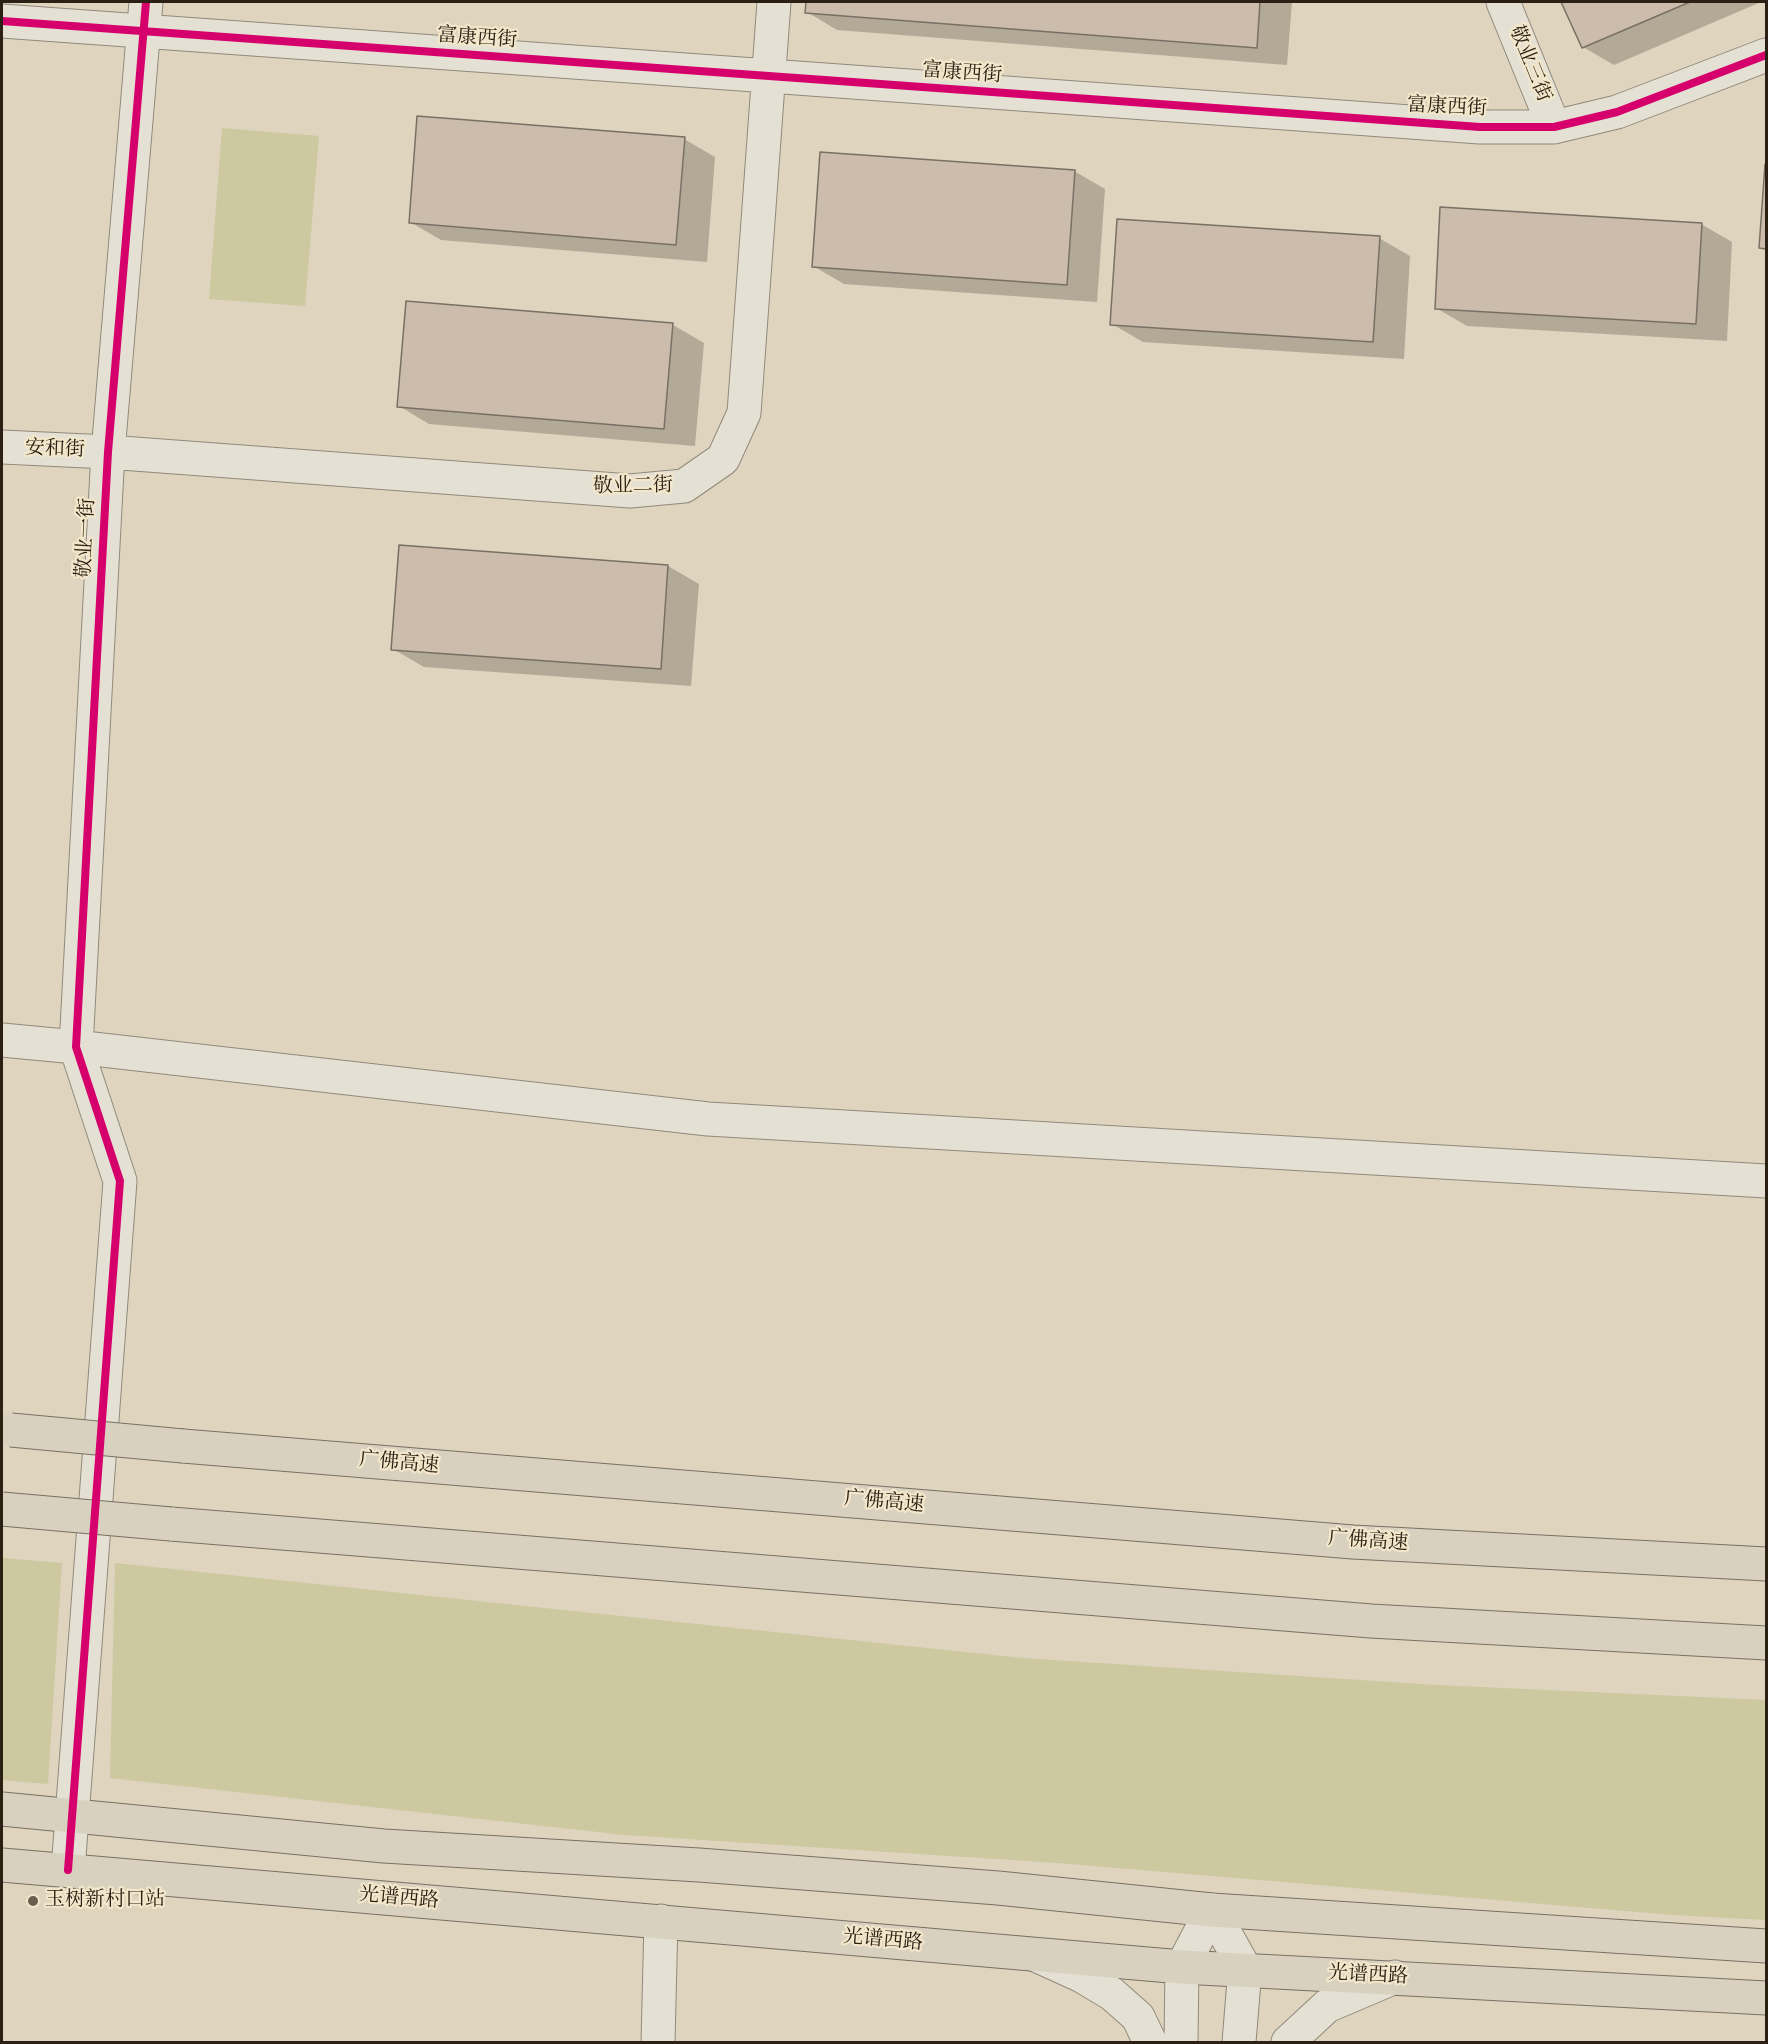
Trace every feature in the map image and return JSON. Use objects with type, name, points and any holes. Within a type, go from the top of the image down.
[{"type":"main road","name":"广佛高速","points":[[6,1430],[1353,1542],[1767,1564]]},
{"type":"main road","points":[[2,1509],[1371,1621],[1767,1643]]},
{"type":"main road","points":[[2,1809],[384,1846],[699,1865],[998,1888],[1212,1910],[1767,1946]]},
{"type":"main road","name":"光谱西路","points":[[2,1865],[1182,1967],[1767,1998]]},
{"type":"street","name":"敬业二街","points":[[108,452],[630,491],[684,486],[723,459],[744,413],[774,2]]},
{"type":"street","name":"敬业三街","points":[[1503,2],[1554,127]]},
{"type":"street","name":"富康西街","points":[[2,21],[145,17],[770,77],[1468,126],[1554,127],[1617,112],[1767,55]]},
{"type":"street","name":"敬业一街","points":[[76,1047],[108,452],[145,17]]},
{"type":"street","name":"安和街","points":[[2,447],[108,452]]},
{"type":"street","points":[[2,1040],[708,1119],[1767,1181]]},
{"type":"street","points":[[68,1870],[120,1181],[76,1047]]},
{"type":"street","points":[[1181,2043],[1182,1967],[1212,1910]]},
{"type":"street","points":[[1212,1910],[1245,1969],[1239,2043]]},
{"type":"street","points":[[658,2043],[661,1921]]},
{"type":"street","points":[[1034,1954],[1082,1976],[1112,1994],[1138,2017],[1150,2043]]},
{"type":"street","points":[[1288,2043],[1328,2006],[1395,1977]]},
{"type":"shaded area","points":[[222,128],[319,136],[305,306],[209,299]]},
{"type":"shaded area","points":[[2,1558],[62,1563],[48,1784],[2,1780]]},
{"type":"shaded area","points":[[115,1563],[1022,1658],[1437,1685],[1766,1700],[1766,1920],[1673,1915],[1058,1863],[625,1835],[110,1778]]},
{"type":"building","points":[[806,2],[1260,2],[1257,48],[805,13]]},
{"type":"building","points":[[1561,2],[1690,2],[1582,48]]},
{"type":"building","points":[[417,116],[685,137],[676,245],[409,223]]},
{"type":"building","points":[[820,152],[1075,170],[1067,285],[812,267]]},
{"type":"building","points":[[1766,164],[1766,249],[1759,248]]},
{"type":"building","points":[[1440,207],[1702,223],[1696,324],[1435,309]]},
{"type":"building","points":[[1117,219],[1380,236],[1373,342],[1110,325]]},
{"type":"building","points":[[406,301],[673,323],[664,429],[397,407]]},
{"type":"building","points":[[399,545],[668,565],[661,669],[391,650]]},
{"type":"cycle path","points":[[68,1870],[120,1181],[76,1047],[108,452],[146,2]]},
{"type":"cycle path","points":[[2,21],[1480,127],[1554,127],[1617,112],[1766,55]]},
{"type":"place","name":"玉树新村口站","points":[[33,1901]]}]
